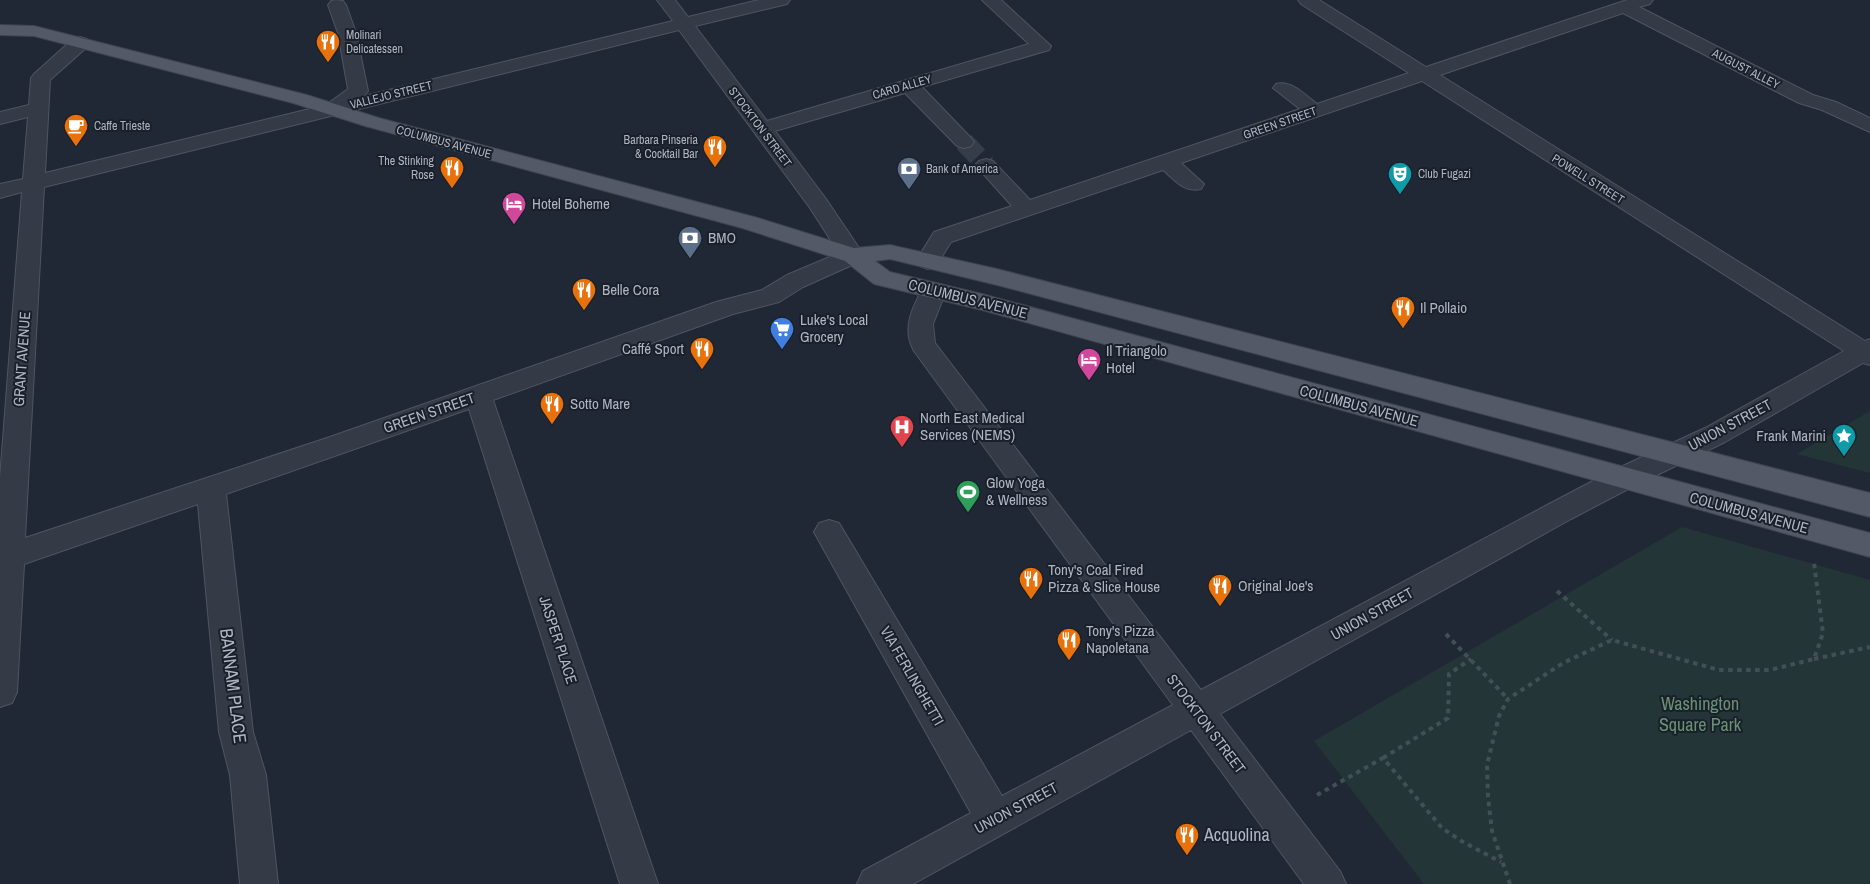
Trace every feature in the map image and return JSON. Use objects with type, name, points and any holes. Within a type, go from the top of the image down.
[{"type":"main road","name":"COLUMBUS AVENUE","points":[[0,12],[23,21],[34,31]]},
{"type":"main road","name":"COLUMBUS AVENUE","points":[[0,30],[34,31],[300,99],[332,110],[750,223],[853,256],[882,278],[1001,307],[1622,479],[1870,545]]},
{"type":"main road","name":"COLUMBUS AVENUE","points":[[853,256],[890,252],[997,277],[1870,505]]},
{"type":"street","name":"STOCKTON STREET","points":[[666,0],[762,128],[853,256]]},
{"type":"street","name":"VALLEJO STREET","points":[[0,191],[781,0]]},
{"type":"street","name":"CARD ALLEY","points":[[762,128],[1042,46],[991,0]]},
{"type":"street","name":"POWELL STREET","points":[[1307,0],[1868,352]]},
{"type":"street","name":"GREEN STREET","points":[[928,261],[942,237],[1644,0]]},
{"type":"street","points":[[332,110],[358,91],[347,32],[337,5]]},
{"type":"street","name":"AUGUST ALLEY","points":[[1625,7],[1806,99],[1829,106],[1870,126]]},
{"type":"street","name":"GRANT AVENUE","points":[[0,692],[4,557],[41,78],[80,43]]},
{"type":"street","points":[[909,85],[964,142]]},
{"type":"street","points":[[1283,88],[1315,111]]},
{"type":"street","points":[[0,118],[38,109]]},
{"type":"street","points":[[1167,162],[1193,184]]},
{"type":"street","points":[[986,165],[1027,209]]},
{"type":"street","name":"GREEN STREET","points":[[4,557],[478,396],[725,308],[770,296],[795,282],[853,256]]},
{"type":"street","name":"STOCKTON STREET","points":[[934,291],[922,317],[918,332],[923,345],[1327,884]]},
{"type":"street","name":"UNION STREET","points":[[876,884],[1622,479],[1715,435],[1868,352]]},
{"type":"street","name":"JASPER PLACE","points":[[478,396],[639,884]]},
{"type":"street","name":"BANNAM PLACE","points":[[211,488],[236,732],[248,775],[259,884]]},
{"type":"street","name":"VIA FERLINGHETTI","points":[[829,532],[995,819]]},
{"type":"path","points":[[1814,562],[1823,633],[1814,659]]},
{"type":"path","points":[[1557,591],[1612,640],[1719,670],[1770,670],[1870,647]]},
{"type":"path","points":[[1446,634],[1508,699]]},
{"type":"path","points":[[1510,884],[1492,831],[1488,796],[1487,766],[1499,716],[1508,699],[1563,663],[1612,640]]},
{"type":"path","points":[[1317,795],[1383,758],[1448,718],[1449,674],[1471,659]]},
{"type":"path","points":[[1383,758],[1442,828],[1463,842],[1502,862]]},
{"type":"green space","points":[[1870,411],[1870,473],[1797,454]]},
{"type":"green space","name":"Washington Square Park","points":[[1682,527],[1870,580],[1870,884],[1424,884],[1314,741]]},
{"type":"tunnel","points":[[964,142],[986,165]]},
{"type":"place","name":"Molinari Delicatessen","points":[[328,63]]},
{"type":"place","name":"Caffe Trieste","points":[[76,147]]},
{"type":"place","name":"Barbara Pinseria & Cocktail Bar","points":[[715,168]]},
{"type":"place","name":"The Stinking Rose","points":[[452,189]]},
{"type":"place","name":"Bank of America","points":[[909,190]]},
{"type":"place","name":"Club Fugazi","points":[[1400,195]]},
{"type":"place","name":"Hotel Boheme","points":[[514,225]]},
{"type":"place","name":"BMO","points":[[690,259]]},
{"type":"place","name":"Belle Cora","points":[[584,311]]},
{"type":"place","name":"Il Pollaio","points":[[1403,329]]},
{"type":"place","name":"Luke's Local Grocery","points":[[782,350]]},
{"type":"place","name":"Caffé Sport","points":[[702,370]]},
{"type":"place","name":"Il Triangolo Hotel","points":[[1089,381]]},
{"type":"place","name":"Sotto Mare","points":[[552,425]]},
{"type":"place","name":"North East Medical Services (NEMS)","points":[[902,448]]},
{"type":"place","name":"Frank Marini","points":[[1844,457]]},
{"type":"place","name":"Glow Yoga & Wellness","points":[[968,513]]},
{"type":"place","name":"Tony's Coal Fired Pizza & Slice House","points":[[1031,600]]},
{"type":"place","name":"Original Joe's","points":[[1220,607]]},
{"type":"place","name":"Tony's Pizza Napoletana","points":[[1069,661]]},
{"type":"place","name":"Acquolina","points":[[1187,856]]}]
